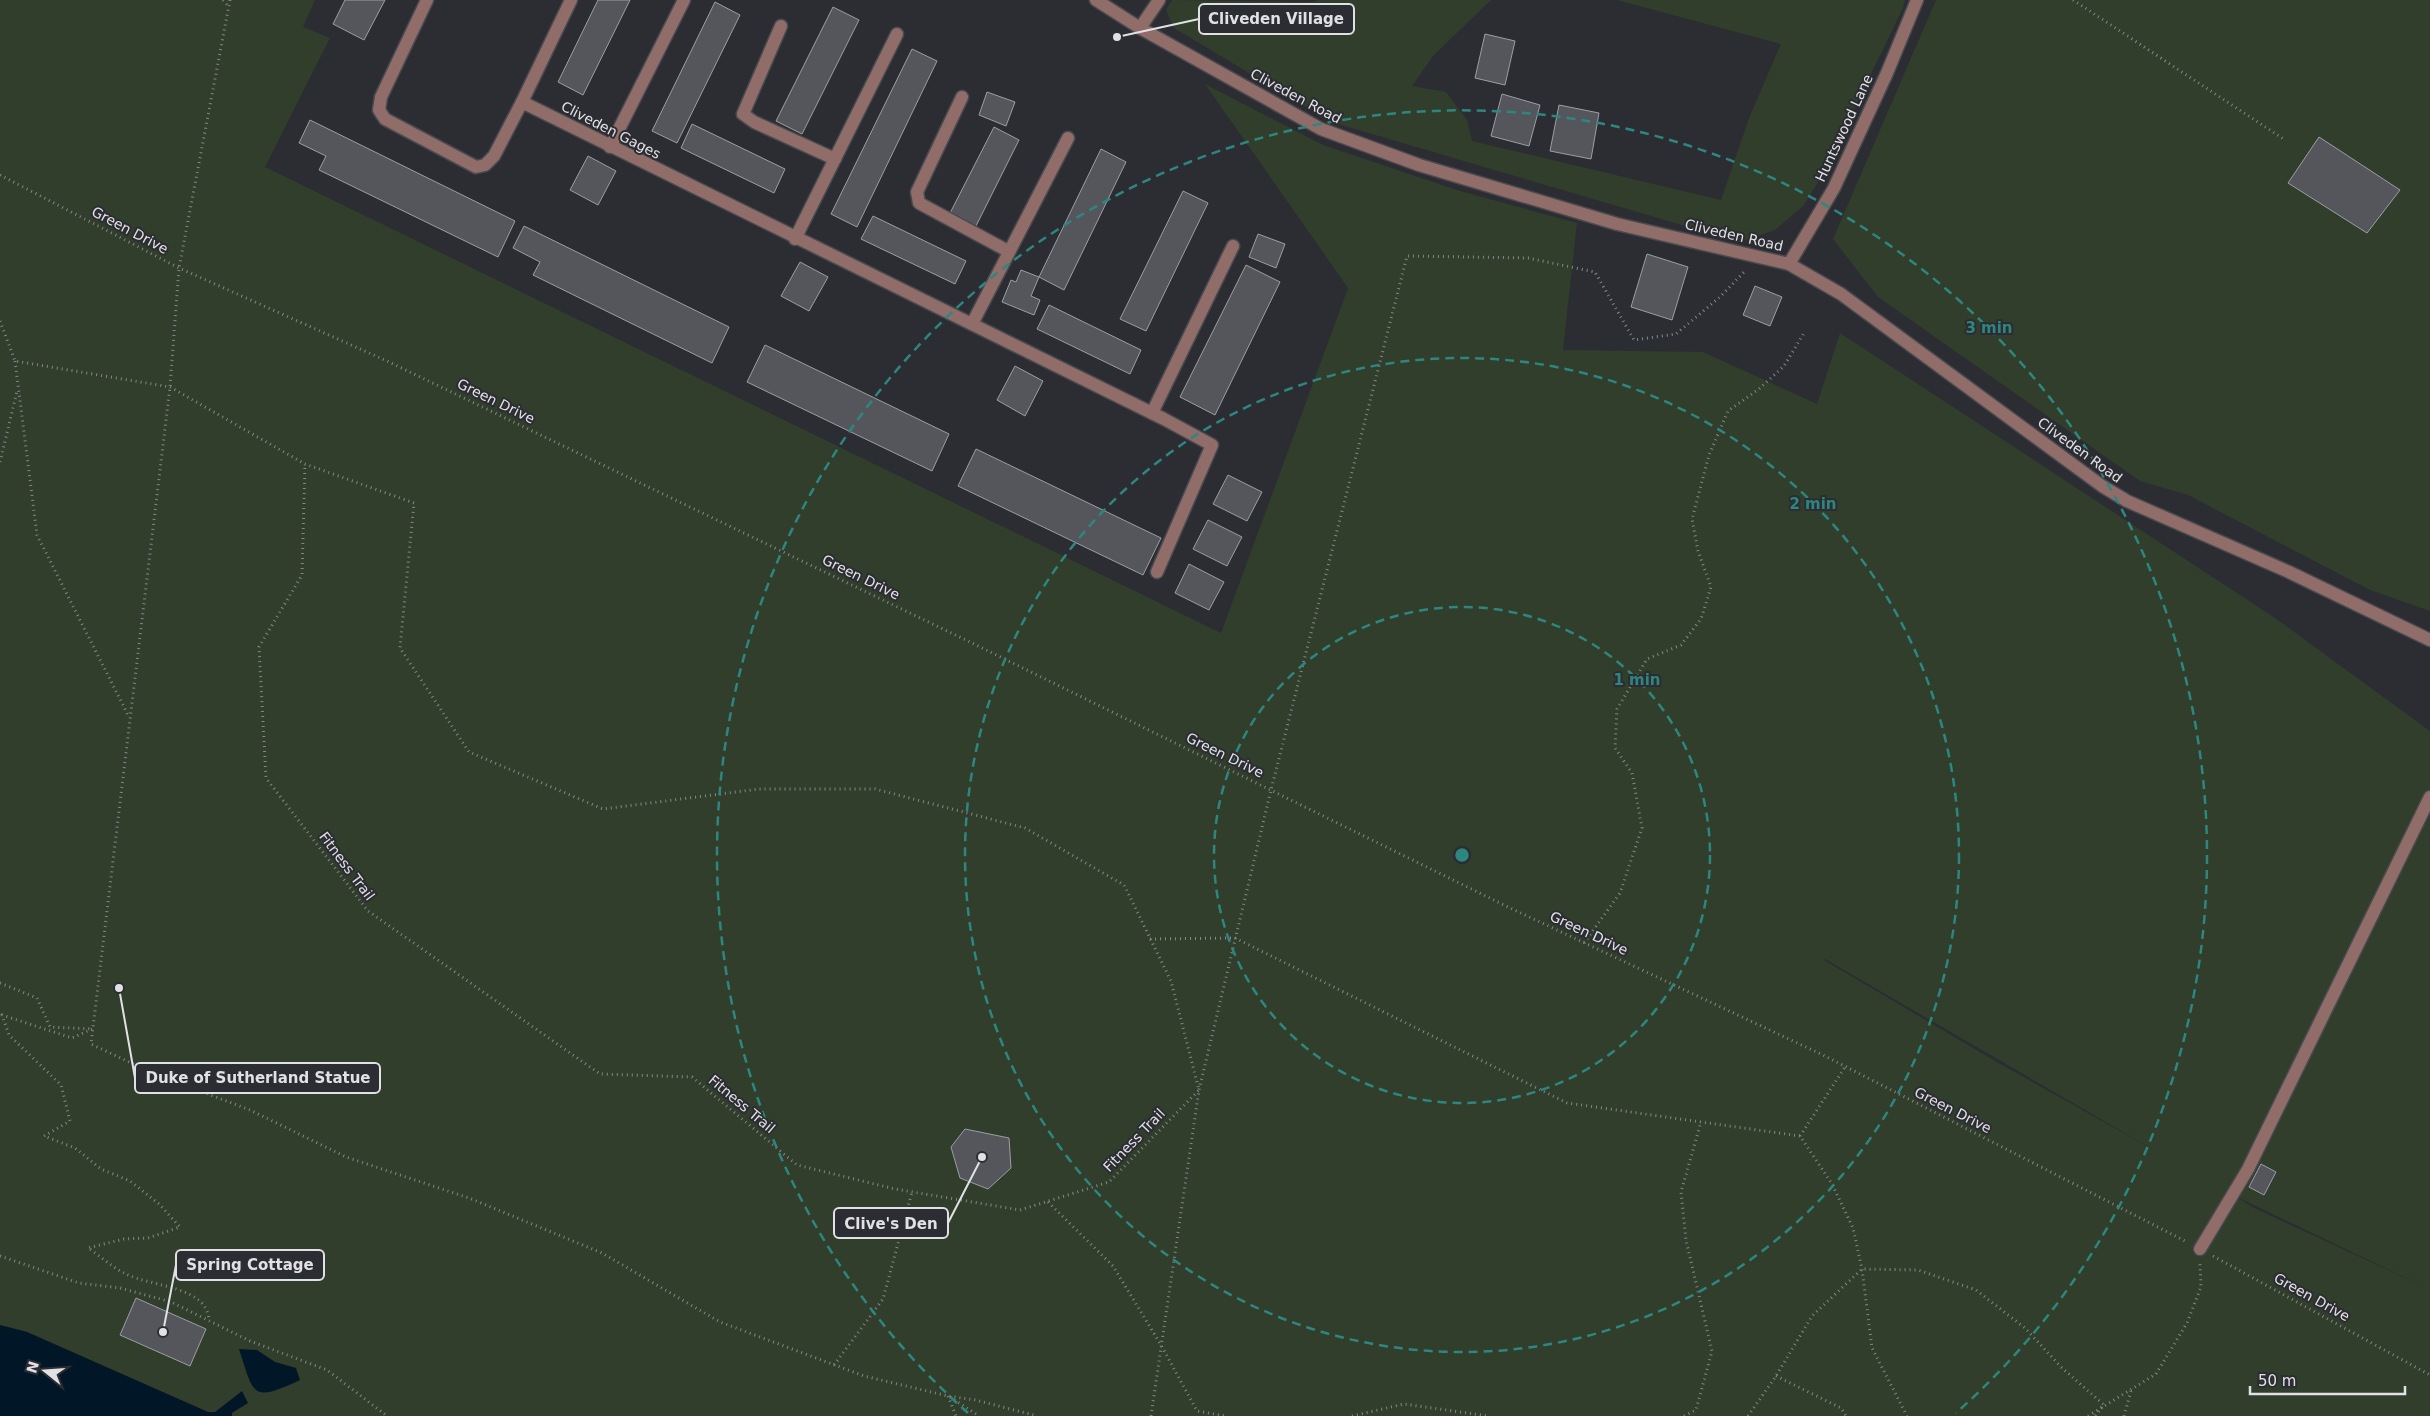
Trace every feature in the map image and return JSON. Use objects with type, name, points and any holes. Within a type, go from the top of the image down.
[{"type":"street","points":[[427,0],[380,97],[379,110],[385,119],[476,167],[485,165],[494,156],[571,0]]},
{"type":"street","points":[[610,147],[684,0]]},
{"type":"street","name":"Cliveden Road","points":[[1096,0],[1140,28],[1321,129],[1419,165],[1618,224],[1760,255],[1789,264],[1841,294],[2102,486],[2127,501],[2289,572],[2430,640]]},
{"type":"street","points":[[1140,28],[1159,0]]},
{"type":"street","name":"Huntswood Lane","points":[[1789,264],[1834,188],[1887,73],[1917,0]]},
{"type":"street","points":[[781,26],[743,114],[754,122],[834,159]]},
{"type":"street","points":[[792,237],[897,34]]},
{"type":"street","points":[[962,97],[916,192],[919,203],[1008,251]]},
{"type":"street","name":"Cliveden Gages","points":[[522,102],[792,237],[972,324],[1212,445],[1157,572]]},
{"type":"street","points":[[972,324],[1068,138]]},
{"type":"street","points":[[1152,414],[1233,246]]},
{"type":"street","points":[[2200,1248],[2248,1169],[2430,797]]},
{"type":"path","points":[[223,0],[229,6]]},
{"type":"path","points":[[230,0],[179,268],[170,387],[91,1044],[150,1072],[250,1110],[346,1157],[469,1198],[602,1253],[720,1322],[864,1376],[948,1396],[975,1400],[1037,1416]]},
{"type":"path","points":[[2073,0],[2285,140]]},
{"type":"path","name":"Green Drive","points":[[0,175],[179,268],[387,361],[970,642],[1584,943],[1845,1067],[2200,1248],[2430,1375]]},
{"type":"path","points":[[1151,1416],[1199,1090],[1271,790],[1407,256],[1528,258],[1595,272],[1634,340],[1676,334],[1720,297],[1760,255]]},
{"type":"path","points":[[0,321],[15,361],[37,534],[130,718]]},
{"type":"path","points":[[1584,943],[1620,894],[1642,828],[1632,773],[1615,748],[1617,709],[1647,659],[1681,645],[1701,619],[1711,587],[1698,550],[1692,519],[1710,455],[1728,411],[1759,389],[1784,366],[1804,333]]},
{"type":"path","points":[[15,361],[170,387],[305,464],[414,503],[400,648],[469,752],[603,809],[760,789],[875,789],[1025,828],[1124,885],[1171,981],[1199,1090]]},
{"type":"path","points":[[0,462],[18,388]]},
{"type":"path","name":"Fitness Trail","points":[[305,464],[302,575],[259,647],[266,778],[368,911],[600,1074],[692,1076],[797,1165],[895,1189],[1020,1210],[1109,1182],[1199,1090]]},
{"type":"path","points":[[1150,939],[1236,938],[1567,1103],[1800,1136],[1832,1184],[1853,1228],[1862,1269],[1872,1348],[1907,1416]]},
{"type":"path","points":[[0,983],[38,998],[50,1027],[92,1030]]},
{"type":"path","points":[[92,1030],[72,1038],[2,1015],[9,1036],[61,1085],[70,1121],[44,1136],[75,1148],[101,1169],[130,1181],[159,1204],[180,1227],[148,1238],[124,1239],[88,1248],[127,1274],[200,1300],[208,1310],[209,1320]]},
{"type":"path","points":[[1800,1136],[1845,1067]]},
{"type":"path","points":[[1684,1416],[1696,1410],[1712,1351],[1686,1240],[1681,1192],[1701,1122]]},
{"type":"path","points":[[834,1365],[883,1299],[912,1192]]},
{"type":"path","points":[[1048,1202],[1113,1266],[1161,1345],[1197,1411],[1225,1416]]},
{"type":"path","points":[[2088,1416],[2156,1374],[2187,1323],[2201,1288],[2200,1248]]},
{"type":"path","points":[[0,1256],[79,1283],[120,1288],[171,1302],[250,1341],[327,1370],[387,1416]]},
{"type":"path","points":[[1748,1416],[1776,1376],[1812,1316],[1862,1269],[1918,1270],[1976,1290],[2025,1328],[2061,1367],[2104,1405]]},
{"type":"path","points":[[1776,1376],[1841,1408],[1846,1416]]},
{"type":"path","points":[[2124,1416],[2131,1391]]},
{"type":"path","points":[[948,1396],[956,1416]]},
{"type":"path","points":[[948,1396],[979,1416]]},
{"type":"path","points":[[1352,1416],[1404,1404],[1488,1416]]},
{"type":"path","points":[[2095,1416],[2104,1405]]},
{"type":"green space","points":[[0,0],[315,0],[303,27],[330,38],[265,167],[1221,633],[1348,288],[1205,84],[1323,145],[1460,191],[1577,223],[1563,350],[1703,352],[1817,404],[1840,333],[2275,618],[2430,731],[2430,1416],[232,1416],[232,1413],[208,1412],[27,1332],[0,1325]],"holes":[[[1825,959],[2154,1150],[1995,1061]],[[2235,1196],[2427,1288],[2254,1208]]]},
{"type":"green space","points":[[1172,0],[1312,2],[1318,0],[1491,0],[1433,56],[1412,86],[1446,92],[1467,120],[1472,141],[1721,200],[1749,118],[1781,44],[1617,0],[1905,0],[1903,8],[1820,179],[1803,206],[1775,230],[1740,242],[1331,122],[1174,28],[1166,10]]},
{"type":"green space","points":[[1936,0],[2430,0],[2430,611],[2370,590],[2188,495],[2140,481],[1878,297],[1833,239]]},
{"type":"water","points":[[0,1325],[27,1332],[208,1412],[215,1412],[242,1391],[248,1403],[232,1413],[232,1416],[0,1416]]},
{"type":"water","points":[[239,1349],[257,1350],[275,1362],[296,1368],[300,1380],[272,1391],[263,1392],[257,1390],[252,1385],[248,1376]]},
{"type":"building","points":[[345,0],[385,0],[364,40],[333,24]]},
{"type":"building","points":[[598,0],[630,0],[583,95],[558,82]]},
{"type":"building","points":[[715,2],[740,15],[677,143],[652,131]]},
{"type":"building","points":[[833,7],[859,20],[802,134],[776,121]]},
{"type":"building","points":[[1485,34],[1515,41],[1505,85],[1475,78]]},
{"type":"building","points":[[912,49],[937,61],[857,227],[831,214]]},
{"type":"building","points":[[987,92],[1015,102],[1006,126],[979,115]]},
{"type":"building","points":[[1502,94],[1540,105],[1529,146],[1491,136]]},
{"type":"building","points":[[1559,105],[1599,113],[1591,159],[1550,151]]},
{"type":"building","points":[[310,120],[515,221],[498,257],[319,170],[326,156],[299,143]]},
{"type":"building","points":[[692,124],[785,169],[774,193],[681,148]]},
{"type":"building","points":[[994,127],[1019,140],[974,230],[948,217]]},
{"type":"building","points":[[2319,137],[2400,190],[2367,233],[2288,183]]},
{"type":"building","points":[[1101,149],[1126,162],[1064,290],[1039,277]]},
{"type":"building","points":[[588,156],[616,171],[598,205],[570,190]]},
{"type":"building","points":[[1183,191],[1208,203],[1146,331],[1120,319]]},
{"type":"building","points":[[873,216],[966,261],[955,284],[861,239]]},
{"type":"building","points":[[524,226],[729,327],[712,363],[533,275],[540,262],[513,248]]},
{"type":"building","points":[[1258,234],[1285,244],[1276,268],[1249,257]]},
{"type":"building","points":[[1647,254],[1688,267],[1672,320],[1631,307]]},
{"type":"building","points":[[800,262],[828,277],[809,311],[781,296]]},
{"type":"building","points":[[1246,265],[1280,282],[1215,415],[1180,397]]},
{"type":"building","points":[[1021,270],[1039,277],[1031,296],[1040,300],[1034,315],[1002,302],[1011,280],[1016,282]]},
{"type":"building","points":[[1755,286],[1782,297],[1770,326],[1743,315]]},
{"type":"building","points":[[1049,305],[1141,350],[1130,374],[1037,329]]},
{"type":"building","points":[[765,345],[949,434],[932,471],[747,382]]},
{"type":"building","points":[[1015,366],[1043,381],[1025,416],[997,400]]},
{"type":"building","points":[[976,449],[1161,538],[1143,575],[958,486]]},
{"type":"building","points":[[1228,475],[1262,492],[1247,521],[1213,504]]},
{"type":"building","points":[[1208,520],[1242,537],[1227,566],[1193,549]]},
{"type":"building","points":[[1189,564],[1224,582],[1209,610],[1175,593]]},
{"type":"building","points":[[965,1129],[1009,1138],[1011,1168],[988,1189],[960,1178],[951,1147]]},
{"type":"building","points":[[2261,1164],[2276,1172],[2264,1195],[2249,1187]]},
{"type":"building","points":[[136,1298],[206,1329],[190,1366],[120,1335]]},
{"type":"place","name":"Cliveden Village","points":[[1117,37]]},
{"type":"place","name":"Duke of Sutherland Statue","points":[[119,988]]},
{"type":"place","name":"Clive's Den","points":[[982,1157]]},
{"type":"place","name":"Spring Cottage","points":[[163,1332]]}]
